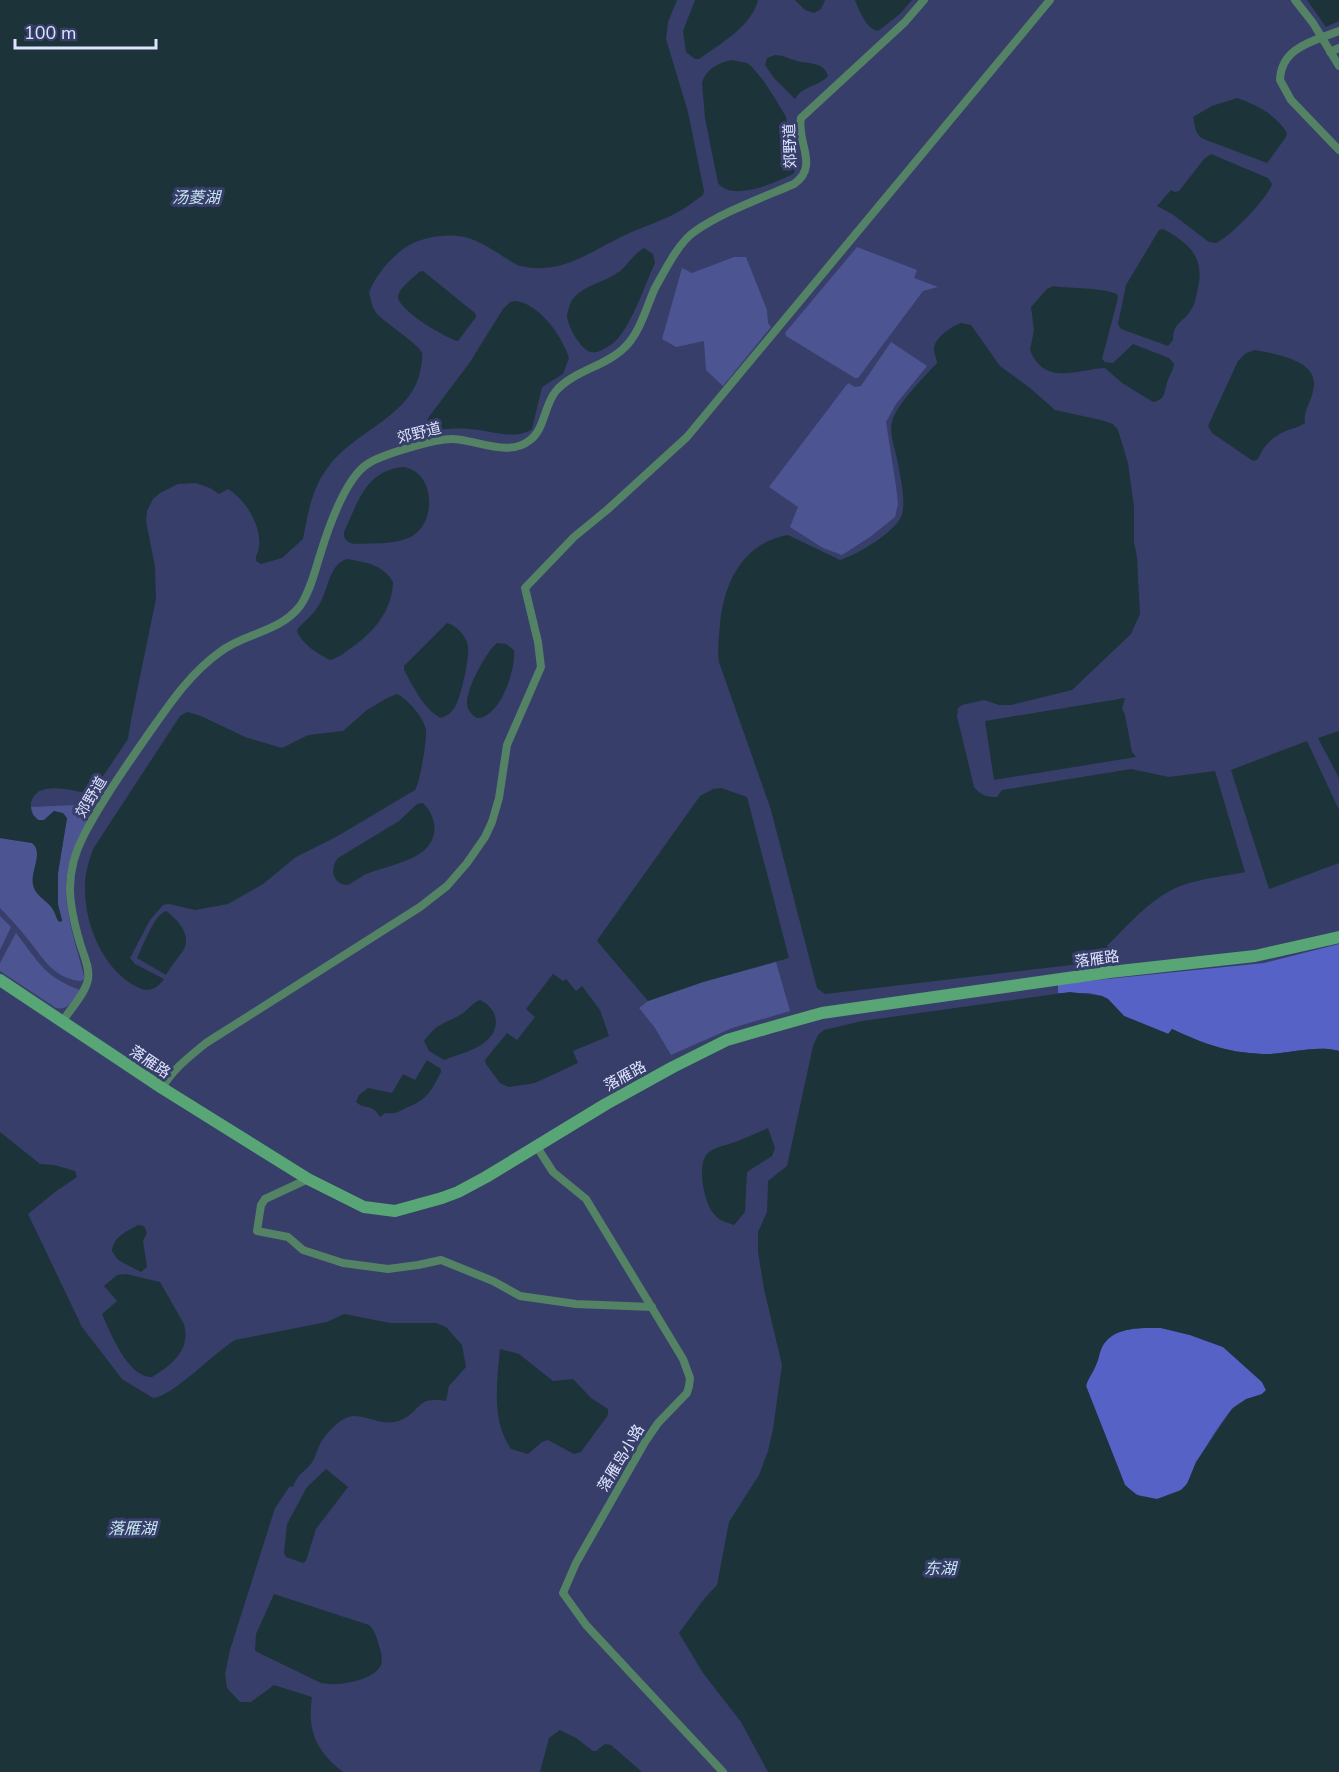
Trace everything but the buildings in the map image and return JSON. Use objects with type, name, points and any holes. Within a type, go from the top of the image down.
[{"type":"street","name":"郊野道","points":[[63,1022],[88,980],[85,959],[71,910],[69,891],[74,857],[84,834],[120,775],[175,696],[192,677],[221,651],[274,627],[298,609],[306,596],[337,511],[353,479],[366,464],[384,456],[438,441],[455,439],[502,447],[520,445],[530,441],[539,429],[556,391],[593,365],[618,353],[630,341],[676,252],[692,233],[802,178],[807,159],[800,132],[801,118],[905,22],[924,0]]},
{"type":"street","points":[[162,1088],[180,1064],[206,1043],[420,907],[447,886],[467,863],[492,822],[499,798],[507,745],[541,667],[538,642],[525,588],[574,537],[687,437],[1050,0]]},
{"type":"street","points":[[1295,0],[1339,66]]},
{"type":"street","points":[[1339,32],[1305,44],[1290,55],[1283,64],[1280,80],[1291,100],[1339,150]]},
{"type":"street","points":[[1330,52],[1339,48]]},
{"type":"street","name":"落雁路","points":[[0,980],[162,1088],[308,1179],[364,1208],[395,1211],[458,1192],[625,1093],[727,1040],[822,1013],[1110,972],[1255,956],[1339,937]]},
{"type":"street","name":"落雁岛小路","points":[[537,1147],[553,1172],[586,1199],[652,1307],[685,1364],[690,1377],[687,1393],[658,1423],[645,1442],[576,1563],[563,1593],[586,1625],[723,1772]]},
{"type":"street","points":[[308,1179],[265,1199],[261,1205],[257,1231],[288,1237],[303,1250],[343,1263],[388,1269],[441,1260],[493,1281],[520,1296],[576,1304],[652,1307]]},
{"type":"shaded area","points":[[857,247],[917,270],[914,278],[938,287],[923,291],[858,378],[855,378],[786,336],[785,333]]},
{"type":"shaded area","points":[[734,257],[746,257],[767,310],[768,323],[771,327],[723,386],[706,370],[704,341],[676,347],[662,339],[682,268],[692,273]]},
{"type":"shaded area","points":[[891,342],[927,366],[896,404],[886,422],[898,504],[895,517],[842,555],[823,548],[790,527],[798,507],[769,487],[848,383],[855,387],[861,386]]},
{"type":"shaded area","points":[[76,805],[91,819],[73,854],[66,879],[67,906],[84,976],[81,981],[63,976],[49,965],[0,908],[0,838],[32,843],[37,852],[34,889],[52,908],[58,921],[62,921],[58,905],[58,873],[67,818],[54,811],[44,820],[39,820],[33,815],[31,807]]},
{"type":"shaded area","points":[[0,916],[11,927],[0,950]]},
{"type":"shaded area","points":[[16,933],[36,960],[50,974],[80,990],[68,1006],[56,1008],[0,971],[0,963]]},
{"type":"shaded area","points":[[1339,944],[1339,1051],[1313,1049],[1256,1054],[1231,1050],[1208,1044],[1172,1029],[1169,1034],[1124,1016],[1108,999],[1102,996],[1089,993],[1058,993],[1058,984],[1264,963]]},
{"type":"shaded area","points":[[776,962],[790,1011],[732,1028],[671,1055],[655,1028],[639,1008],[648,1001],[703,982]]},
{"type":"shaded area","points":[[1161,1328],[1190,1335],[1223,1347],[1262,1382],[1266,1390],[1263,1394],[1240,1403],[1231,1410],[1206,1447],[1183,1488],[1169,1497],[1153,1499],[1138,1495],[1125,1485],[1086,1386],[1102,1347],[1113,1335],[1128,1330]]},
{"type":"water","name":"汤菱湖","points":[[0,0],[677,0],[668,22],[666,39],[688,112],[704,191],[703,195],[672,215],[574,261],[547,268],[517,265],[478,242],[450,235],[419,241],[406,247],[395,256],[379,274],[369,293],[377,314],[415,344],[422,353],[420,372],[414,388],[405,401],[340,454],[323,474],[309,510],[303,539],[282,558],[261,564],[256,561],[259,540],[255,523],[247,507],[228,489],[219,494],[196,483],[178,484],[153,499],[147,511],[146,521],[155,567],[156,599],[128,739],[91,794],[67,789],[48,789],[34,795],[31,803],[32,813],[38,820],[44,820],[54,811],[63,813],[67,818],[58,873],[58,905],[61,922],[34,887],[33,878],[37,856],[35,847],[32,843],[0,838]]},
{"type":"water","points":[[695,0],[758,0],[749,18],[734,34],[699,59],[695,59],[686,52],[683,31]]},
{"type":"water","points":[[795,0],[825,0],[821,9],[814,13],[805,10]]},
{"type":"water","points":[[855,0],[912,0],[900,14],[878,31],[867,23]]},
{"type":"water","points":[[1307,0],[1339,0],[1339,21],[1326,27]]},
{"type":"water","points":[[775,55],[819,65],[823,67],[828,76],[802,91],[795,99],[774,78],[765,65],[767,58]]},
{"type":"water","points":[[731,60],[751,66],[776,100],[786,117],[788,135],[798,167],[793,174],[785,178],[743,191],[733,191],[718,183],[705,118],[702,83],[704,78],[713,67]]},
{"type":"water","points":[[1237,98],[1265,111],[1287,133],[1267,163],[1201,138],[1196,131],[1193,117],[1212,106]]},
{"type":"water","points":[[1211,154],[1268,178],[1272,184],[1247,217],[1230,234],[1216,243],[1209,242],[1172,214],[1157,206],[1171,190],[1179,191],[1204,159]]},
{"type":"water","points":[[1163,229],[1188,247],[1198,262],[1199,270],[1196,298],[1188,314],[1177,326],[1173,340],[1168,346],[1121,329],[1118,324],[1126,285],[1159,230]]},
{"type":"water","points":[[644,248],[653,254],[655,263],[625,329],[619,338],[602,350],[591,352],[587,350],[575,337],[569,325],[567,315],[571,302],[586,288],[620,271]]},
{"type":"water","points":[[423,271],[476,314],[458,341],[424,323],[400,303],[398,297],[400,291],[419,272]]},
{"type":"water","points":[[1053,286],[1094,289],[1117,294],[1118,298],[1102,359],[1113,363],[1133,344],[1169,358],[1174,364],[1162,398],[1153,402],[1122,383],[1105,368],[1053,372],[1044,369],[1036,361],[1030,350],[1034,330],[1031,307],[1047,289]]},
{"type":"water","points":[[510,302],[524,303],[541,314],[561,340],[569,358],[563,374],[542,387],[532,429],[510,435],[470,429],[435,430],[430,428],[427,424],[428,418],[470,362],[503,309]]},
{"type":"water","points":[[961,323],[971,325],[1000,366],[1055,410],[1101,420],[1113,424],[1118,430],[1128,463],[1134,507],[1134,542],[1140,614],[1131,634],[1072,690],[1011,705],[999,705],[984,700],[958,708],[957,716],[974,787],[984,795],[997,797],[1002,790],[1131,769],[1169,777],[1215,771],[1245,872],[1193,882],[1163,895],[1143,910],[1107,946],[1114,953],[1105,961],[825,994],[817,988],[771,810],[719,662],[718,643],[722,608],[731,579],[739,567],[759,546],[772,539],[788,535],[840,560],[875,542],[899,521],[903,508],[903,494],[892,436],[891,427],[894,415],[918,383],[937,363],[934,349],[937,341]]},
{"type":"water","points":[[1255,350],[1295,360],[1311,372],[1314,381],[1305,423],[1275,437],[1263,449],[1258,459],[1253,461],[1212,433],[1208,426],[1238,361],[1246,353]]},
{"type":"water","points":[[404,467],[421,477],[426,486],[429,508],[421,528],[408,538],[393,542],[354,544],[348,542],[344,537],[344,532],[365,489],[381,474],[391,469]]},
{"type":"water","points":[[347,559],[367,563],[385,572],[393,582],[392,593],[385,611],[374,628],[351,648],[330,660],[306,644],[297,630],[321,602],[336,567]]},
{"type":"water","points":[[447,623],[463,635],[467,643],[468,659],[455,707],[441,718],[429,709],[420,697],[404,670],[404,666]]},
{"type":"water","points":[[497,643],[506,644],[514,650],[512,669],[499,702],[485,716],[477,718],[468,708],[470,689],[478,671]]},
{"type":"water","points":[[397,694],[415,709],[426,730],[423,761],[415,790],[336,837],[296,857],[263,884],[228,904],[195,910],[169,904],[163,905],[150,920],[130,958],[135,964],[164,979],[155,988],[145,990],[137,987],[114,969],[98,944],[88,914],[85,885],[88,867],[93,849],[180,716],[187,712],[201,716],[245,737],[282,748],[308,735],[343,731],[367,710]]},
{"type":"water","points":[[1125,698],[1122,708],[1132,752],[1136,757],[994,780],[985,721]]},
{"type":"water","points":[[1339,731],[1339,778],[1318,738]]},
{"type":"water","points":[[1307,741],[1339,810],[1339,863],[1269,889],[1231,770]]},
{"type":"water","points":[[721,788],[747,797],[789,958],[703,982],[648,1001],[597,941],[700,796],[713,789]]},
{"type":"water","points":[[423,803],[434,825],[431,842],[424,850],[406,861],[364,875],[348,885],[336,879],[333,871],[338,858],[399,821],[417,804]]},
{"type":"water","points":[[166,911],[175,918],[185,933],[186,945],[166,975],[137,958],[153,924]]},
{"type":"water","points":[[553,974],[563,981],[566,979],[576,991],[582,986],[600,1010],[609,1036],[573,1051],[578,1063],[535,1083],[509,1087],[500,1083],[485,1060],[507,1033],[517,1040],[535,1017],[526,1009]]},
{"type":"water","name":"东湖","points":[[1070,992],[1102,996],[1108,999],[1124,1016],[1168,1034],[1172,1029],[1208,1044],[1231,1050],[1256,1054],[1313,1049],[1339,1051],[1339,1772],[768,1772],[741,1722],[703,1673],[679,1633],[717,1585],[729,1522],[759,1475],[768,1451],[782,1365],[764,1289],[758,1252],[758,1232],[767,1212],[768,1181],[787,1166],[813,1046],[818,1035],[824,1030],[862,1021]],"holes":[[[1136,1328],[1161,1328],[1190,1335],[1223,1347],[1262,1382],[1266,1390],[1262,1394],[1246,1399],[1232,1409],[1196,1462],[1187,1484],[1181,1490],[1157,1499],[1137,1495],[1125,1485],[1086,1386],[1102,1347],[1113,1335]]]},
{"type":"water","points":[[480,1000],[487,1004],[495,1015],[495,1028],[488,1040],[472,1050],[444,1060],[429,1051],[424,1041],[433,1030],[460,1015]]},
{"type":"water","points":[[427,1060],[441,1069],[441,1072],[431,1089],[420,1101],[397,1112],[385,1113],[380,1117],[371,1108],[356,1102],[359,1095],[368,1088],[392,1093],[403,1074],[415,1080]]},
{"type":"water","points":[[768,1128],[775,1148],[772,1156],[747,1172],[745,1212],[734,1225],[723,1221],[710,1209],[707,1201],[702,1174],[704,1158],[713,1149]]},
{"type":"water","name":"落雁湖","points":[[0,1132],[40,1164],[75,1171],[77,1177],[28,1214],[82,1327],[122,1379],[153,1398],[171,1390],[235,1340],[327,1322],[344,1314],[390,1323],[436,1323],[446,1327],[462,1345],[466,1367],[449,1386],[446,1401],[424,1402],[408,1416],[395,1422],[350,1416],[326,1435],[313,1461],[293,1487],[290,1486],[275,1508],[230,1650],[225,1674],[227,1688],[240,1702],[251,1702],[274,1685],[312,1697],[312,1730],[320,1748],[343,1772],[0,1772]]},
{"type":"water","points":[[138,1225],[144,1226],[147,1233],[143,1241],[147,1267],[141,1272],[118,1260],[112,1251],[118,1238]]},
{"type":"water","points":[[126,1274],[160,1282],[184,1324],[185,1342],[178,1356],[152,1377],[135,1370],[128,1362],[115,1342],[102,1314],[117,1301],[104,1286],[117,1275]]},
{"type":"water","points":[[500,1349],[519,1354],[553,1381],[573,1379],[591,1398],[608,1409],[608,1415],[581,1452],[574,1454],[548,1440],[542,1442],[528,1454],[511,1449],[500,1426],[498,1413],[497,1387]]},
{"type":"water","points":[[326,1469],[348,1487],[316,1529],[306,1561],[303,1563],[286,1557],[284,1553],[287,1524],[307,1487]]},
{"type":"water","points":[[274,1594],[369,1625],[374,1632],[382,1655],[381,1665],[377,1671],[354,1682],[321,1683],[257,1652],[255,1650],[256,1634]]},
{"type":"water","points":[[560,1730],[576,1738],[593,1751],[605,1744],[611,1745],[642,1772],[540,1772],[549,1738]]}]
